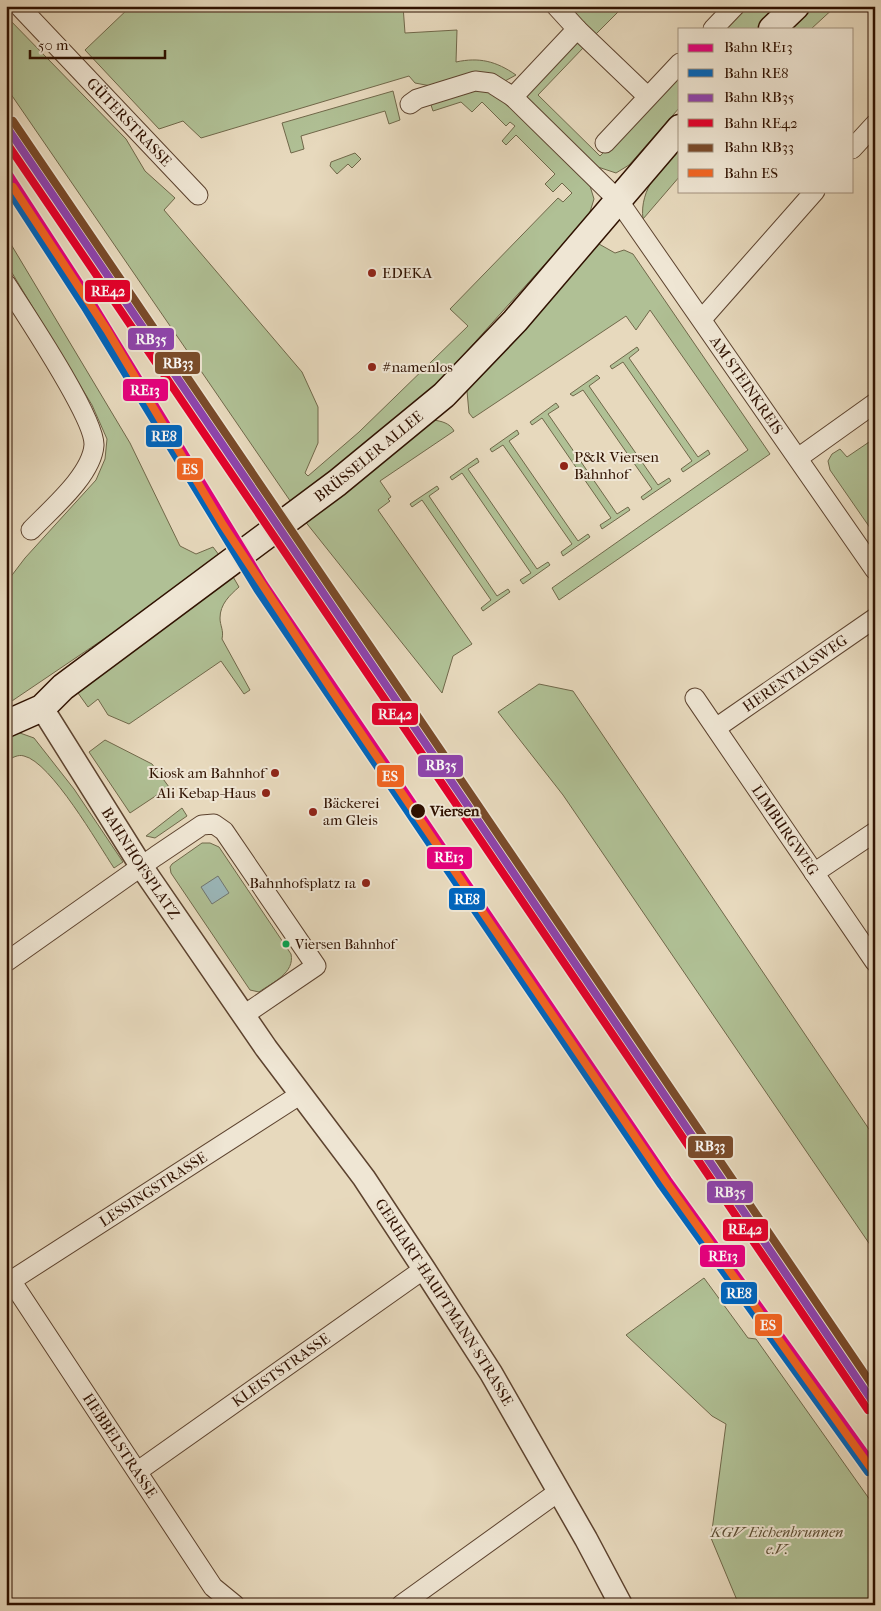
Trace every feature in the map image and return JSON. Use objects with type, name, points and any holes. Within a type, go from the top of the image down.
[{"type":"main road","points":[[773,28],[796,6]]},
{"type":"main road","name":"BRÜSSELER ALLEE","points":[[6,724],[42,708],[64,687],[338,483],[444,395],[515,321],[678,130]]},
{"type":"street","name":"GÜTERSTRASSE","points":[[18,6],[198,195]]},
{"type":"street","points":[[556,6],[577,30],[647,96]]},
{"type":"street","points":[[714,28],[735,6]]},
{"type":"street","points":[[513,97],[577,30]]},
{"type":"street","points":[[605,143],[678,65]]},
{"type":"street","name":"AM STEINKREIS","points":[[410,104],[417,98],[475,81],[491,83],[513,97],[618,200],[875,570]]},
{"type":"street","points":[[854,147],[875,124]]},
{"type":"street","points":[[702,319],[814,192]]},
{"type":"street","points":[[6,284],[82,409],[94,445],[83,476],[32,530]]},
{"type":"street","points":[[798,458],[875,403]]},
{"type":"street","name":"HERENTALSWEG","points":[[716,728],[875,618]]},
{"type":"street","name":"LIMBURGWEG","points":[[695,698],[875,962]]},
{"type":"street","name":"BAHNHOFSPLATZ","points":[[42,708],[142,866],[244,1015]]},
{"type":"street","points":[[6,962],[202,825],[214,824],[224,831],[316,966],[244,1015]]},
{"type":"street","points":[[814,873],[875,832]]},
{"type":"street","name":"GERHART-HAUPTMANN-STRASSE","points":[[244,1015],[364,1178],[424,1268],[491,1374],[621,1605]]},
{"type":"street","name":"LESSINGSTRASSE","points":[[9,1283],[301,1094]]},
{"type":"street","name":"KLEISTSTRASSE","points":[[138,1471],[424,1268]]},
{"type":"street","name":"HEBBELSTRASSE","points":[[9,1283],[138,1471],[213,1586],[235,1605]]},
{"type":"street","points":[[401,1605],[558,1492]]},
{"type":"green space","points":[[131,6],[403,6],[405,33],[457,30],[456,62],[487,61],[501,66],[516,75],[505,81],[431,86],[415,83],[409,76],[201,138],[183,121],[159,129],[85,50]]},
{"type":"green space","points":[[566,6],[624,6],[595,35]]},
{"type":"green space","points":[[745,6],[783,6],[759,28],[724,28]]},
{"type":"green space","points":[[809,6],[836,6],[812,28],[785,28]]},
{"type":"green space","points":[[6,16],[126,139],[145,171],[175,198],[164,210],[302,372],[318,407],[318,443],[305,473],[308,476],[359,432],[468,326],[450,309],[558,198],[563,202],[572,193],[562,183],[553,192],[545,184],[555,174],[516,135],[506,145],[502,141],[515,126],[510,122],[506,126],[482,102],[472,112],[461,102],[433,111],[430,102],[473,91],[482,91],[500,96],[590,186],[594,199],[589,215],[449,371],[416,403],[293,505],[6,87]]},
{"type":"green space","points":[[575,41],[584,47],[538,95],[600,156],[678,76],[678,109],[629,165],[616,173],[595,166],[524,99],[529,87]]},
{"type":"green space","points":[[393,91],[400,120],[389,124],[385,111],[301,136],[304,149],[291,153],[282,123]]},
{"type":"green space","points":[[678,146],[678,178],[643,219],[643,208],[648,188],[659,169]]},
{"type":"green space","points":[[355,153],[361,159],[352,168],[348,164],[337,174],[330,166],[331,162]]},
{"type":"green space","points":[[6,236],[130,443],[180,546],[196,554],[213,547],[222,559],[6,705],[6,583],[25,558],[96,480],[105,459],[107,439],[92,405],[6,263]]},
{"type":"green space","points":[[599,244],[615,253],[624,250],[633,254],[770,454],[559,600],[552,588],[748,450],[650,310],[636,330],[626,316],[473,418],[469,413],[467,391]]},
{"type":"green space","points":[[637,347],[639,350],[629,358],[698,457],[708,450],[710,454],[683,472],[681,469],[692,461],[623,362],[612,369],[610,366]]},
{"type":"green space","points":[[597,375],[600,378],[589,386],[658,485],[669,478],[671,481],[643,500],[641,497],[652,489],[583,390],[573,396],[570,394]]},
{"type":"green space","points":[[556,403],[559,407],[548,414],[617,514],[628,507],[630,510],[602,529],[600,525],[611,518],[542,418],[532,425],[530,422]]},
{"type":"green space","points":[[433,420],[448,424],[454,431],[380,481],[391,497],[388,499],[390,501],[378,510],[472,644],[453,656],[442,693],[304,520]]},
{"type":"green space","points":[[517,430],[519,434],[509,441],[578,541],[588,534],[590,537],[563,556],[561,552],[572,544],[503,445],[492,452],[490,449]]},
{"type":"green space","points":[[875,438],[875,535],[830,470],[828,461],[832,454],[840,449],[847,457]]},
{"type":"green space","points":[[477,458],[479,462],[468,469],[537,569],[548,562],[550,565],[523,584],[520,580],[531,573],[462,473],[452,480],[450,477]]},
{"type":"green space","points":[[437,486],[439,489],[429,496],[497,596],[508,589],[510,592],[483,611],[481,608],[491,600],[422,500],[412,507],[410,504]]},
{"type":"green space","points":[[232,575],[239,587],[229,597],[220,613],[222,639],[250,690],[244,694],[221,661],[129,724],[108,715],[98,699],[88,707],[78,693]]},
{"type":"green space","points":[[539,684],[573,691],[875,1138],[875,1252],[563,795],[498,712]]},
{"type":"green space","points":[[20,733],[34,738],[74,789],[123,862],[114,868],[73,805],[47,773],[35,762],[24,756],[6,761],[6,737]]},
{"type":"green space","points":[[105,740],[152,764],[169,787],[130,813],[89,752]]},
{"type":"green space","points":[[182,808],[187,816],[155,838],[146,836]]},
{"type":"green space","points":[[202,843],[210,843],[219,847],[291,954],[290,967],[286,972],[259,992],[250,990],[171,873],[170,867],[172,864]]},
{"type":"green space","name":"KGV Eichenbrunnen e.V.","points":[[704,1278],[748,1338],[756,1339],[875,1507],[875,1605],[739,1605],[711,1538],[726,1424],[712,1416],[626,1335]]},
{"type":"water","points":[[218,876],[229,893],[212,904],[201,887]]},
{"type":"rail line","name":"RB33","points":[[13,121],[875,1389]]},
{"type":"rail line","name":"RB35","points":[[6,126],[875,1405]]},
{"type":"rail line","name":"RE42","points":[[6,142],[868,1410]]},
{"type":"rail line","name":"RE13","points":[[6,170],[91,301],[264,584],[668,1180],[875,1467]]},
{"type":"rail line","name":"RE8","points":[[6,186],[84,306],[257,589],[661,1185],[868,1472]]},
{"type":"rail line","name":"ES","points":[[13,187],[107,330],[223,525],[333,692],[666,1182],[875,1474]]},
{"type":"place","name":"EDEKA","points":[[372,273]]},
{"type":"place","name":"#namenlos","points":[[372,367]]},
{"type":"place","name":"P&R Viersen Bahnhof","points":[[564,466]]},
{"type":"place","name":"Kiosk am Bahnhof","points":[[275,773]]},
{"type":"place","name":"Ali Kebap-Haus","points":[[266,793]]},
{"type":"place","name":"Viersen","points":[[418,811]]},
{"type":"place","name":"Bäckerei am Gleis","points":[[313,812]]},
{"type":"place","name":"Bahnhofsplatz 1a","points":[[366,883]]},
{"type":"place","name":"Viersen Bahnhof","points":[[286,944]]}]
